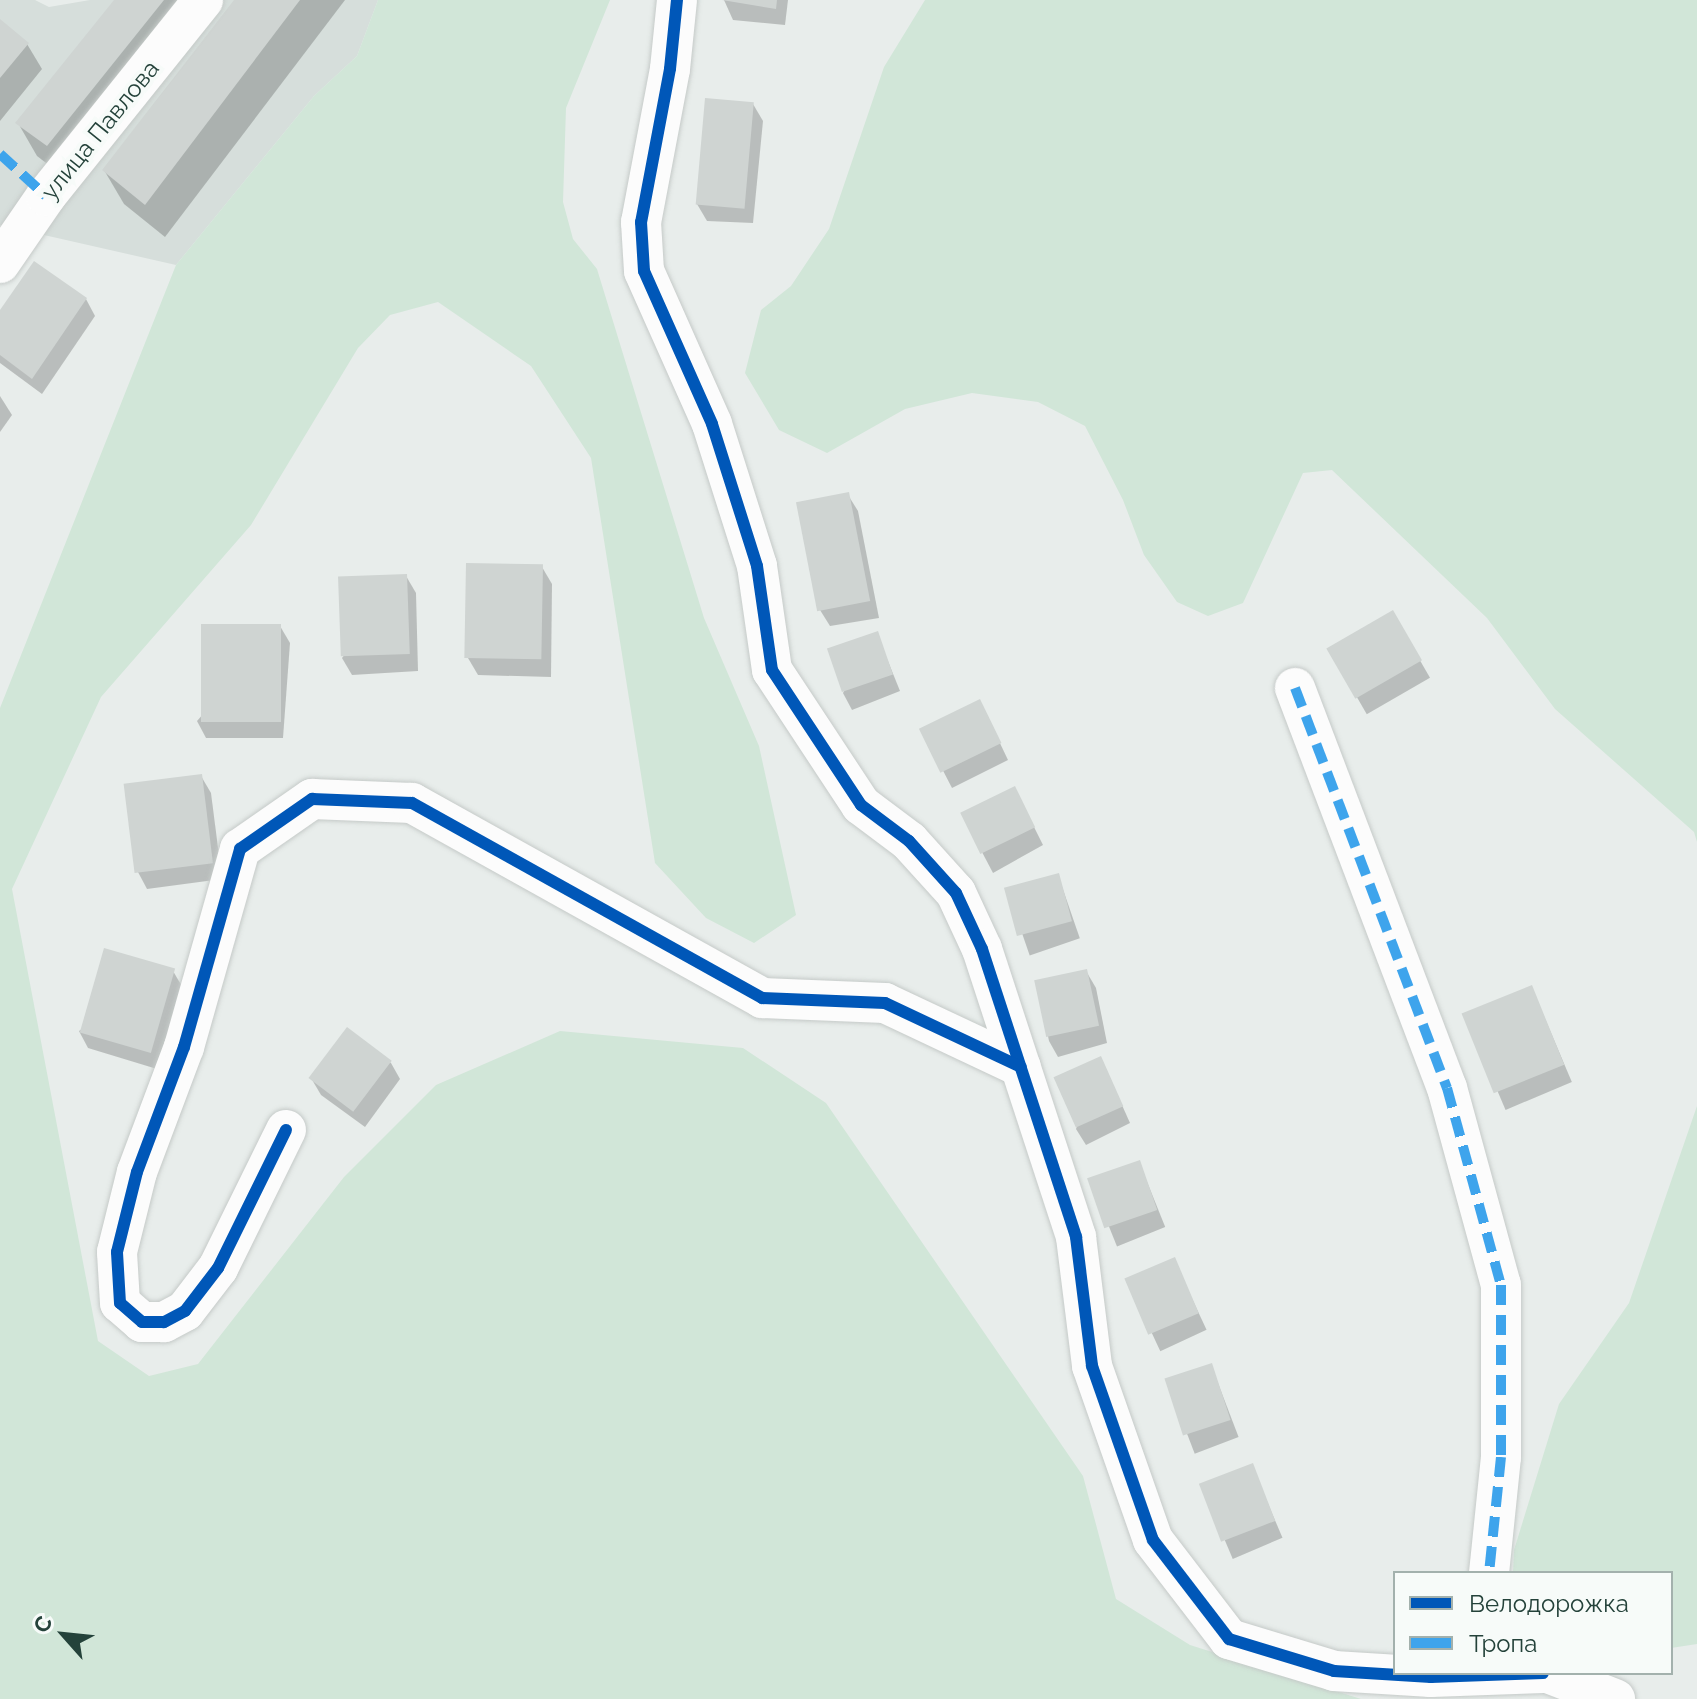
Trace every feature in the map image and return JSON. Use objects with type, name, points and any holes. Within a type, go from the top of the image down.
[{"type":"street","name":"улица Павлова","points":[[0,263],[46,196],[203,0]]},
{"type":"street","points":[[677,0],[670,69],[641,222],[644,271],[712,424],[757,566],[772,670],[861,805],[909,841],[956,893],[982,949],[1076,1237],[1092,1366],[1153,1540],[1229,1639],[1334,1671],[1393,1672]]},
{"type":"street","points":[[1295,688],[1447,1088],[1501,1285],[1501,1457],[1489,1571]]},
{"type":"street","points":[[286,1130],[218,1268],[185,1311],[164,1322],[142,1322],[120,1303],[117,1252],[137,1172],[184,1047],[240,849],[312,799],[412,803],[762,998],[885,1003],[1021,1067]]},
{"type":"street","points":[[1550,1675],[1615,1699]]},
{"type":"shaded area","points":[[0,0],[35,0],[49,7],[90,0],[378,0],[357,56],[314,96],[176,265],[0,225]]},
{"type":"green space","points":[[378,0],[610,0],[566,108],[563,202],[573,239],[597,269],[704,618],[759,746],[796,915],[754,943],[706,918],[655,863],[591,458],[531,366],[438,302],[390,315],[358,348],[251,525],[101,697],[12,889],[98,1341],[149,1376],[198,1364],[344,1177],[436,1085],[560,1031],[743,1048],[826,1103],[1083,1476],[1116,1599],[1190,1645],[1361,1699],[0,1699],[0,708],[176,265],[314,96],[357,56]]},
{"type":"green space","points":[[925,0],[1697,0],[1697,842],[1694,832],[1555,709],[1487,618],[1332,470],[1303,473],[1243,603],[1208,616],[1177,602],[1144,555],[1123,500],[1085,426],[1038,402],[972,393],[905,409],[827,453],[779,430],[745,373],[761,310],[791,286],[829,229],[884,67]]},
{"type":"green space","points":[[1697,1106],[1697,1644],[1673,1648],[1673,1571],[1513,1571],[1514,1550],[1559,1404],[1629,1303]]},
{"type":"building","points":[[114,0],[164,0],[47,146],[15,123]]},
{"type":"building","points":[[234,0],[300,0],[145,205],[102,170]]},
{"type":"building","points":[[722,0],[777,0],[776,9]]},
{"type":"building","points":[[0,19],[29,43],[0,78]]},
{"type":"building","points":[[705,98],[754,102],[744,209],[696,205]]},
{"type":"building","points":[[34,261],[87,298],[32,379],[0,355],[0,310]]},
{"type":"building","points":[[849,492],[870,601],[817,611],[796,502]]},
{"type":"building","points":[[466,563],[543,564],[541,659],[464,658]]},
{"type":"building","points":[[407,574],[410,654],[341,656],[338,576]]},
{"type":"building","points":[[1393,610],[1422,660],[1355,699],[1326,648]]},
{"type":"building","points":[[201,624],[281,624],[281,722],[201,722]]},
{"type":"building","points":[[878,631],[893,674],[842,692],[827,649]]},
{"type":"building","points":[[980,699],[1001,743],[940,773],[919,729]]},
{"type":"building","points":[[202,774],[213,863],[135,873],[124,784]]},
{"type":"building","points":[[1015,786],[1035,827],[980,854],[960,813]]},
{"type":"building","points":[[1059,873],[1072,921],[1017,936],[1004,888]]},
{"type":"building","points":[[104,948],[175,968],[151,1053],[80,1033]]},
{"type":"building","points":[[1087,969],[1099,1026],[1046,1037],[1034,980]]},
{"type":"building","points":[[1532,985],[1564,1065],[1494,1093],[1462,1013]]},
{"type":"building","points":[[347,1027],[392,1061],[353,1112],[308,1078]]},
{"type":"building","points":[[1101,1056],[1123,1106],[1076,1127],[1053,1077]]},
{"type":"building","points":[[1140,1160],[1157,1210],[1104,1228],[1087,1178]]},
{"type":"building","points":[[1175,1257],[1199,1313],[1148,1335],[1124,1278]]},
{"type":"building","points":[[1212,1363],[1231,1420],[1183,1436],[1164,1378]]},
{"type":"building","points":[[1253,1463],[1275,1521],[1221,1542],[1199,1484]]},
{"type":"marked path","points":[[0,154],[46,196]]},
{"type":"marked path","points":[[1295,688],[1447,1088],[1501,1285],[1501,1457],[1489,1571]]},
{"type":"cycle path","points":[[677,0],[670,69],[641,222],[644,271],[712,424],[757,566],[772,670],[861,805],[909,841],[956,893],[982,949],[1076,1237],[1092,1366],[1153,1540],[1229,1639],[1334,1671],[1393,1675]]},
{"type":"cycle path","points":[[286,1130],[218,1268],[185,1311],[164,1322],[142,1322],[120,1303],[117,1252],[137,1172],[184,1047],[240,849],[312,799],[412,803],[762,998],[885,1003],[1021,1067]]},
{"type":"cycle path","points":[[1399,1675],[1487,1675]]}]
